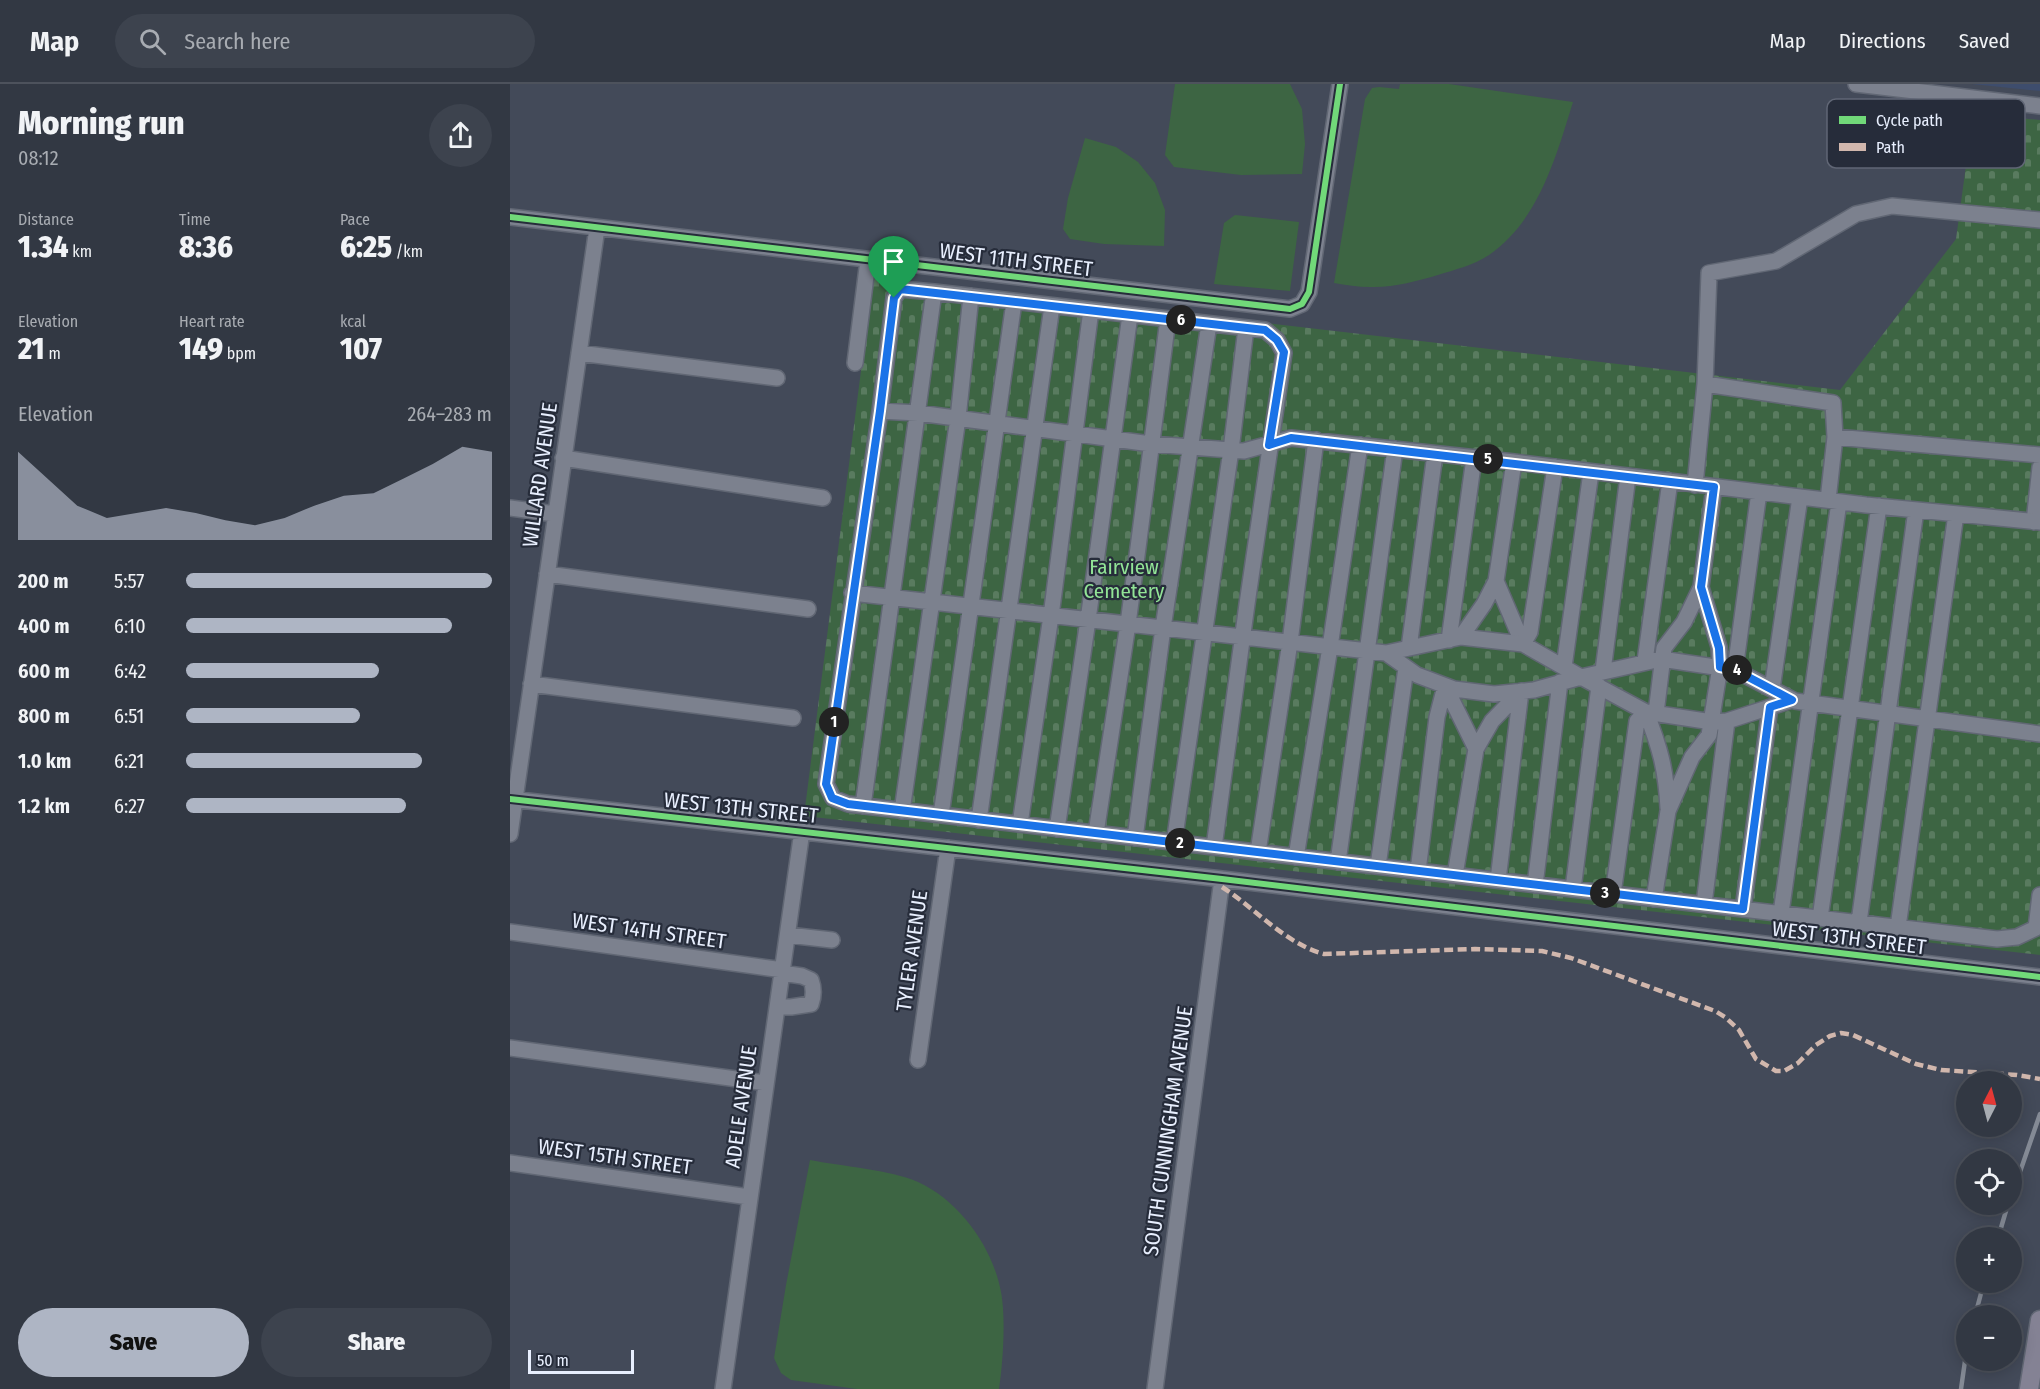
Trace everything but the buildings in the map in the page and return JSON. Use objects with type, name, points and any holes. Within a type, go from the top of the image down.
[{"type":"main road","points":[[2029,1389],[2040,1320]]},
{"type":"street","name":"WEST 11TH STREET","points":[[510,218],[1290,309],[1302,304],[1309,292],[1340,84]]},
{"type":"street","points":[[1856,84],[1981,99]]},
{"type":"street","points":[[2025,104],[2040,106]]},
{"type":"street","points":[[1695,484],[1705,384],[1709,273],[1776,261],[1857,214],[1892,206],[2040,220]]},
{"type":"street","name":"WILLARD AVENUE","points":[[510,834],[513,799],[597,228]]},
{"type":"street","points":[[855,363],[868,260]]},
{"type":"street","points":[[1214,847],[1269,445],[1284,352],[1277,340],[1265,330],[900,289],[894,298],[826,784],[832,798],[848,804],[902,811],[1997,939],[2017,937],[2036,928],[2040,896]]},
{"type":"street","points":[[863,806],[934,292]]},
{"type":"street","points":[[902,811],[958,418],[971,297]]},
{"type":"street","points":[[941,815],[1014,302]]},
{"type":"street","points":[[980,820],[1052,306]]},
{"type":"street","points":[[1020,824],[1051,615],[1091,310]]},
{"type":"street","points":[[1057,829],[1130,315]]},
{"type":"street","points":[[1096,833],[1128,624],[1168,319]]},
{"type":"street","points":[[1135,838],[1163,628],[1209,324]]},
{"type":"street","points":[[1174,843],[1231,450],[1246,328]]},
{"type":"street","points":[[579,353],[777,378]]},
{"type":"street","points":[[1705,384],[1833,403],[1834,501],[1812,704],[1781,913]]},
{"type":"street","points":[[880,411],[918,413],[1151,444],[1244,451],[1291,438],[1316,440],[1834,501],[2037,522],[2040,467]]},
{"type":"street","points":[[1835,437],[2040,455]]},
{"type":"street","points":[[1258,852],[1290,642],[1316,440]]},
{"type":"street","points":[[1296,857],[1360,445]]},
{"type":"street","points":[[1338,862],[1395,449]]},
{"type":"street","points":[[1409,648],[1435,454]]},
{"type":"street","points":[[563,458],[823,498]]},
{"type":"street","points":[[1455,638],[1474,458]]},
{"type":"street","points":[[1455,638],[1484,604],[1496,580],[1514,462]]},
{"type":"street","points":[[1522,644],[1530,632],[1555,467]]},
{"type":"street","points":[[1564,667],[1591,472]]},
{"type":"street","points":[[1573,889],[1628,476]]},
{"type":"street","points":[[1645,661],[1670,481]]},
{"type":"street","points":[[1654,898],[1668,811],[1666,778],[1651,713],[1664,648],[1684,622],[1701,587],[1714,487]]},
{"type":"street","points":[[1704,904],[1720,721],[1759,492]]},
{"type":"street","points":[[1772,689],[1800,497]]},
{"type":"street","points":[[1820,918],[1879,506]]},
{"type":"street","points":[[510,508],[555,514]]},
{"type":"street","points":[[1859,922],[1916,510]]},
{"type":"street","points":[[1898,927],[1956,514]]},
{"type":"street","points":[[547,574],[808,609]]},
{"type":"street","points":[[1496,580],[1522,644]]},
{"type":"street","points":[[1701,587],[1719,648],[1728,668]]},
{"type":"street","points":[[852,594],[1386,653],[1455,638],[1522,644],[1581,676],[1601,679],[1651,713],[1720,721],[1792,700]]},
{"type":"street","points":[[1386,653],[1417,675],[1445,686],[1494,694],[1534,690],[1581,676]]},
{"type":"street","points":[[1601,679],[1645,661],[1661,659],[1728,668],[1792,700],[1812,704],[2040,734]]},
{"type":"street","points":[[1378,866],[1406,668]]},
{"type":"street","points":[[1535,885],[1560,682]]},
{"type":"street","points":[[531,684],[793,718]]},
{"type":"street","points":[[1445,686],[1476,749]]},
{"type":"street","points":[[1418,871],[1437,717],[1445,686]]},
{"type":"street","points":[[1455,875],[1476,749],[1492,721],[1521,692]]},
{"type":"street","points":[[1498,880],[1521,692]]},
{"type":"street","points":[[1743,909],[1770,707]]},
{"type":"street","points":[[1613,894],[1637,721],[1651,713]]},
{"type":"street","points":[[1668,811],[1692,757],[1720,721]]},
{"type":"street","name":"WEST 13TH STREET","points":[[513,799],[1222,879],[2040,977]]},
{"type":"street","name":"ADELE AVENUE","points":[[723,1389],[802,831]]},
{"type":"street","name":"TYLER AVENUE","points":[[918,1060],[948,848]]},
{"type":"street","name":"SOUTH CUNNINGHAM AVENUE","points":[[1155,1389],[1222,879]]},
{"type":"street","name":"WEST 14TH STREET","points":[[510,932],[782,972],[811,980],[814,987],[811,1004],[777,1007]]},
{"type":"street","points":[[788,935],[832,940]]},
{"type":"street","points":[[510,1048],[766,1083]]},
{"type":"street","name":"WEST 15TH STREET","points":[[510,1163],[749,1197]]},
{"type":"shaded area","points":[[1972,84],[2040,84],[2040,91]]},
{"type":"green space","points":[[1175,84],[1290,84],[1302,109],[1305,144],[1302,174],[1241,175],[1174,167],[1165,155]]},
{"type":"green space","points":[[1400,84],[1449,84],[1573,102],[1552,165],[1533,206],[1506,241],[1489,255],[1457,269],[1396,285],[1366,287],[1334,283],[1365,99],[1372,88],[1399,89]]},
{"type":"green space","name":"Fairview Cemetery","points":[[2025,119],[2040,120],[2040,955],[804,816],[873,277],[1840,390],[1956,239],[1966,168],[2025,168]]},
{"type":"green space","points":[[1085,138],[1116,147],[1138,162],[1155,183],[1165,210],[1164,246],[1104,244],[1070,239],[1063,229],[1068,198]]},
{"type":"green space","points":[[1235,215],[1299,222],[1290,291],[1214,284],[1224,223]]},
{"type":"green space","points":[[810,1160],[880,1171],[907,1178],[933,1190],[961,1214],[991,1259],[1001,1292],[1003,1340],[999,1389],[857,1389],[791,1380],[781,1373],[774,1358]]},
{"type":"railway","points":[[2022,1166],[2040,1114]]},
{"type":"railway","points":[[2001,1227],[2005,1215]]},
{"type":"railway","points":[[1978,1305],[1981,1293]]},
{"type":"railway","points":[[1961,1389],[1964,1371]]},
{"type":"marked path","points":[[1222,887],[1283,934],[1309,949],[1324,954],[1475,949],[1542,951],[1571,958],[1715,1011],[1739,1030],[1756,1059],[1776,1071],[1784,1071],[1798,1063],[1816,1045],[1830,1036],[1841,1033],[1853,1035],[1916,1064],[1941,1070],[2017,1075],[2040,1079]]},
{"type":"cycle path","points":[[510,217],[1290,309],[1302,304],[1309,292],[1340,84]]},
{"type":"cycle path","points":[[510,799],[1222,879],[2040,977]]},
{"type":"route","points":[[900,289],[1265,330],[1277,340],[1284,352],[1269,445],[1291,438],[1514,462],[1714,487],[1701,587],[1719,648],[1720,667],[1735,670],[1792,700],[1770,707],[1743,909],[848,804],[832,798],[826,784],[894,298],[900,289]]}]
